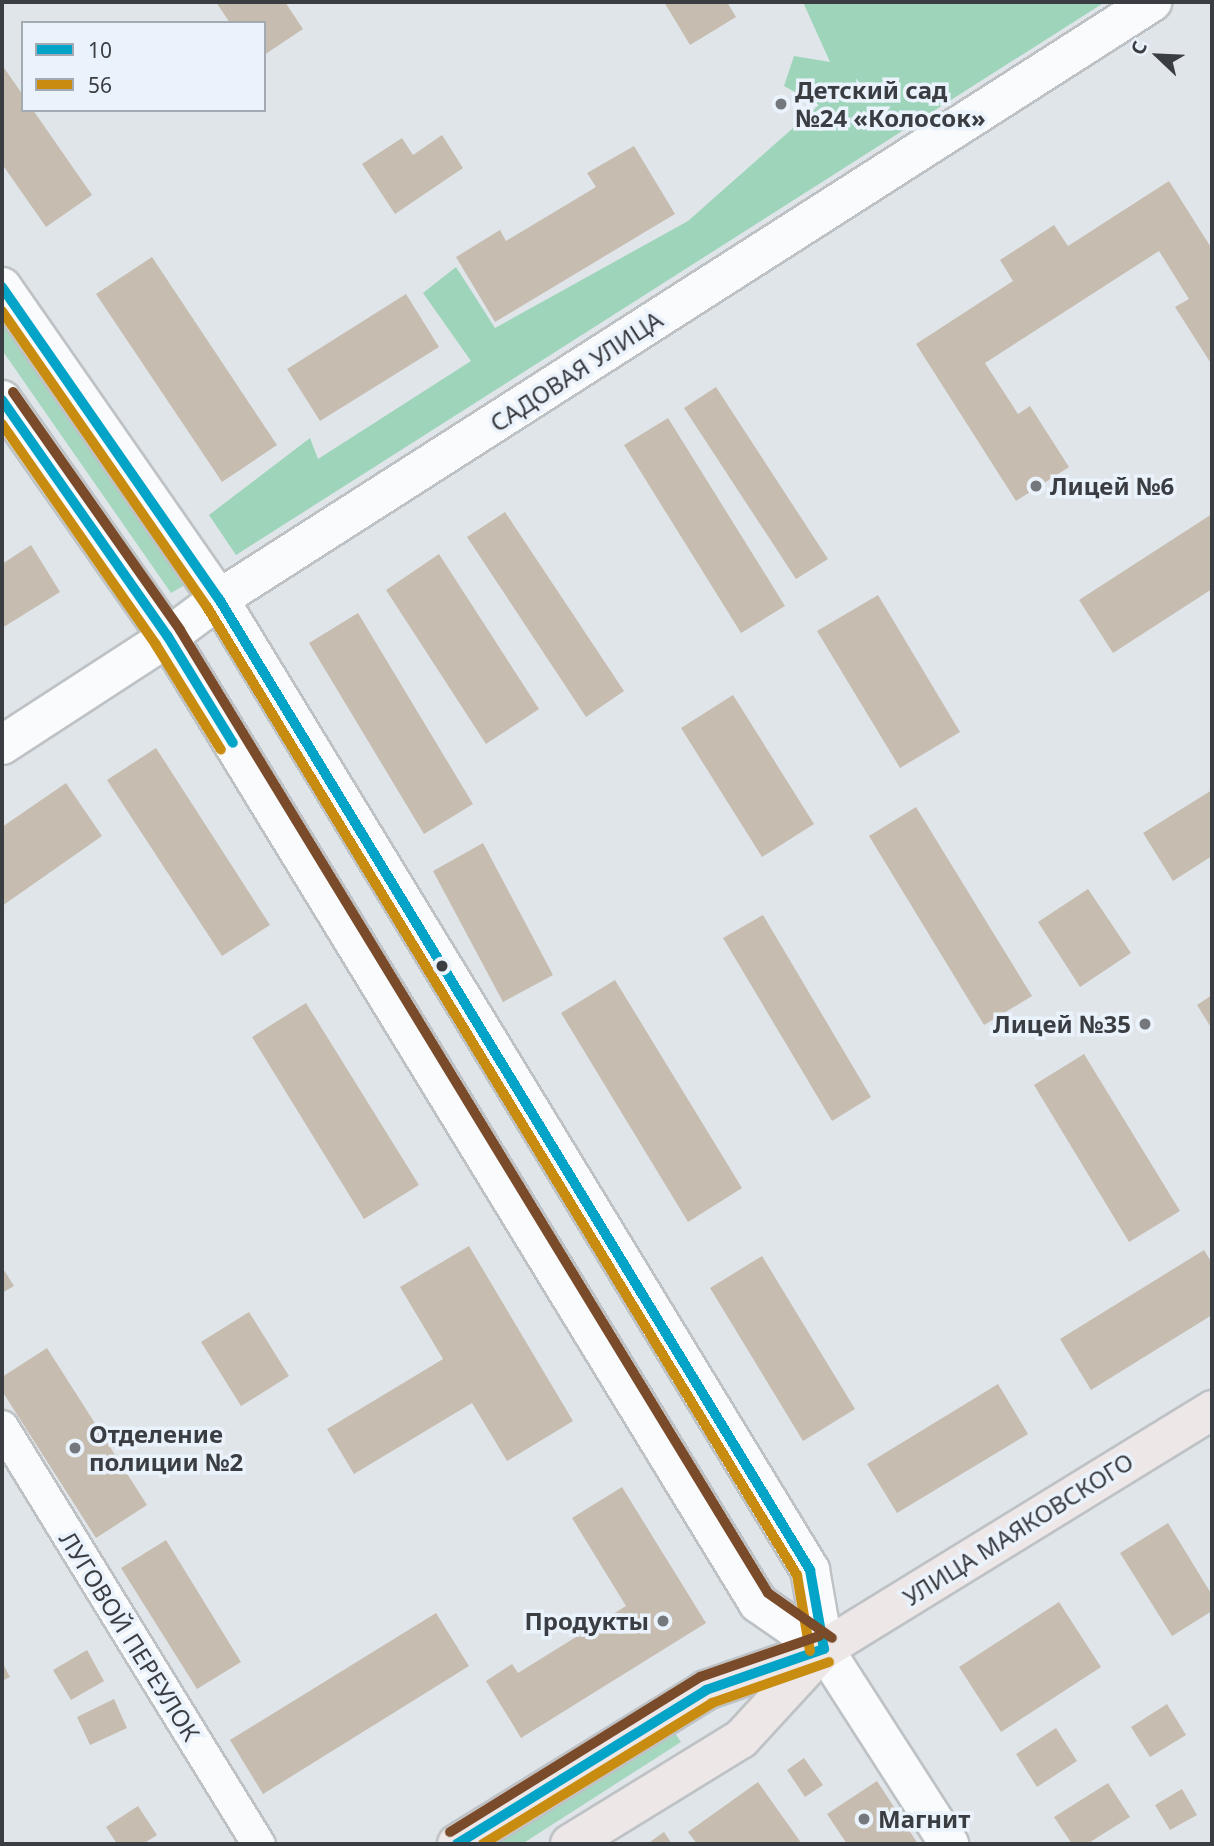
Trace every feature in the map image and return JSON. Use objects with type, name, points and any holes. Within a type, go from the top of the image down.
[{"type":"main road","name":"УЛИЦА МАЯКОВСКОГО","points":[[457,1844],[706,1690],[824,1649],[1212,1410]]},
{"type":"main road","name":"УЛИЦА МАЯКОВСКОГО","points":[[570,1844],[741,1739],[824,1649]]},
{"type":"street","name":"САДОВАЯ УЛИЦА","points":[[2,745],[168,637],[219,599],[1152,2]]},
{"type":"street","points":[[2,287],[219,599],[810,1570],[824,1649]]},
{"type":"street","points":[[2,400],[168,637],[758,1603],[824,1649],[949,1844]]},
{"type":"street","name":"ЛУГОВОЙ ПЕРЕУЛОК","points":[[2,1427],[259,1844]]},
{"type":"green space","points":[[803,2],[1105,2],[236,555],[209,515],[310,438],[318,459],[471,361],[423,293],[456,267],[495,328],[688,221],[819,105],[784,86],[794,56],[830,62]]},
{"type":"green space","points":[[2,316],[185,585],[171,593],[2,350]]},
{"type":"green space","points":[[675,1733],[681,1742],[522,1844],[493,1844]]},
{"type":"building","points":[[216,2],[285,2],[303,29],[266,54],[266,21],[229,21]]},
{"type":"building","points":[[664,2],[727,2],[736,17],[690,45]]},
{"type":"building","points":[[2,65],[21,92],[21,112],[34,112],[92,195],[46,227],[2,164]]},
{"type":"building","points":[[442,135],[463,168],[395,214],[362,164],[402,138],[413,155]]},
{"type":"building","points":[[634,146],[675,214],[495,322],[456,257],[500,230],[506,241],[596,187],[587,173]]},
{"type":"building","points":[[1169,181],[1212,249],[1212,365],[1175,307],[1189,299],[1159,251],[985,363],[1018,414],[1030,406],[1069,467],[1016,501],[916,344],[1013,281],[1000,260],[1054,225],[1068,246]]},
{"type":"building","points":[[152,257],[277,445],[222,482],[96,294]]},
{"type":"building","points":[[406,294],[439,347],[320,421],[287,369]]},
{"type":"building","points":[[716,387],[828,559],[796,579],[684,408]]},
{"type":"building","points":[[668,418],[785,606],[741,633],[624,445]]},
{"type":"building","points":[[505,512],[624,691],[586,717],[467,537]]},
{"type":"building","points":[[1212,514],[1212,589],[1113,653],[1079,600]]},
{"type":"building","points":[[31,545],[60,592],[2,628],[2,564]]},
{"type":"building","points":[[439,554],[539,709],[486,744],[386,590]]},
{"type":"building","points":[[878,595],[960,732],[900,768],[817,631]]},
{"type":"building","points":[[358,613],[473,804],[424,834],[309,643]]},
{"type":"building","points":[[733,695],[814,824],[762,857],[681,728]]},
{"type":"building","points":[[156,748],[270,925],[222,956],[107,780]]},
{"type":"building","points":[[66,783],[102,836],[2,906],[2,827]]},
{"type":"building","points":[[1212,790],[1212,856],[1173,881],[1143,833]]},
{"type":"building","points":[[916,807],[1032,996],[984,1025],[869,836]]},
{"type":"building","points":[[483,843],[553,975],[503,1002],[433,871]]},
{"type":"building","points":[[1088,889],[1131,953],[1080,987],[1038,922]]},
{"type":"building","points":[[763,915],[871,1097],[832,1121],[723,938]]},
{"type":"building","points":[[615,980],[742,1188],[688,1222],[561,1013]]},
{"type":"building","points":[[1212,995],[1212,1029],[1197,1005]]},
{"type":"building","points":[[306,1003],[419,1185],[364,1219],[252,1037]]},
{"type":"building","points":[[1084,1054],[1180,1211],[1129,1242],[1034,1085]]},
{"type":"building","points":[[469,1246],[573,1421],[507,1461],[472,1403],[354,1474],[327,1429],[443,1359],[400,1287]]},
{"type":"building","points":[[1204,1250],[1212,1263],[1212,1315],[1091,1390],[1060,1339]]},
{"type":"building","points":[[762,1256],[855,1409],[803,1441],[710,1288]]},
{"type":"building","points":[[2,1267],[14,1286],[2,1293]]},
{"type":"building","points":[[249,1312],[289,1376],[241,1406],[201,1342]]},
{"type":"building","name":"Отделение полиции №2","points":[[47,1348],[147,1505],[96,1538],[2,1391],[2,1377]]},
{"type":"building","points":[[998,1384],[1028,1434],[897,1513],[867,1464]]},
{"type":"building","points":[[622,1487],[706,1623],[521,1738],[486,1681],[512,1664],[518,1673],[626,1606],[572,1518]]},
{"type":"building","points":[[1168,1523],[1212,1595],[1212,1611],[1172,1636],[1120,1553]]},
{"type":"building","points":[[166,1540],[241,1662],[197,1689],[121,1568]]},
{"type":"building","points":[[1059,1602],[1101,1667],[1001,1732],[959,1667]]},
{"type":"building","points":[[436,1613],[469,1666],[263,1794],[230,1740]]},
{"type":"building","points":[[87,1650],[104,1681],[71,1700],[53,1670]]},
{"type":"building","points":[[2,1662],[10,1677],[2,1681]]},
{"type":"building","points":[[114,1699],[127,1728],[90,1745],[77,1717]]},
{"type":"building","points":[[1167,1704],[1186,1735],[1150,1757],[1131,1727]]},
{"type":"building","points":[[1056,1728],[1077,1761],[1037,1787],[1016,1754]]},
{"type":"building","points":[[804,1758],[823,1785],[805,1797],[787,1770]]},
{"type":"building","points":[[877,1781],[918,1844],[847,1844],[827,1814]]},
{"type":"building","points":[[758,1782],[802,1844],[697,1844],[688,1832]]},
{"type":"building","points":[[1108,1783],[1130,1817],[1087,1844],[1072,1844],[1054,1817]]},
{"type":"building","points":[[1182,1789],[1197,1815],[1170,1830],[1155,1805]]},
{"type":"building","points":[[138,1806],[157,1835],[143,1844],[117,1844],[106,1827]]},
{"type":"building","points":[[664,1832],[672,1844],[647,1844]]},
{"type":"transit line","name":"10","points":[[2,287],[219,599],[810,1570],[824,1649]]},
{"type":"transit line","name":"56","points":[[2,311],[207,607],[797,1575],[810,1651]]},
{"type":"transit line","points":[[13,392],[180,630],[768,1593],[832,1638]]},
{"type":"transit line","name":"10","points":[[2,400],[168,637],[233,743]]},
{"type":"transit line","name":"56","points":[[2,424],[156,645],[221,750]]},
{"type":"transit line","points":[[450,1832],[700,1677],[819,1636]]},
{"type":"transit line","name":"10","points":[[457,1844],[706,1690],[824,1649]]},
{"type":"transit line","name":"56","points":[[483,1844],[712,1703],[829,1662]]},
{"type":"place","name":"Детский сад №24 «Колосок»","points":[[781,104]]},
{"type":"place","name":"Лицей №6","points":[[1036,486]]},
{"type":"place","name":"Лицей №35","points":[[1145,1024]]},
{"type":"place","name":"Отделение полиции №2","points":[[75,1448]]},
{"type":"place","name":"Продукты","points":[[663,1621]]},
{"type":"place","name":"Магнит","points":[[864,1819]]}]
